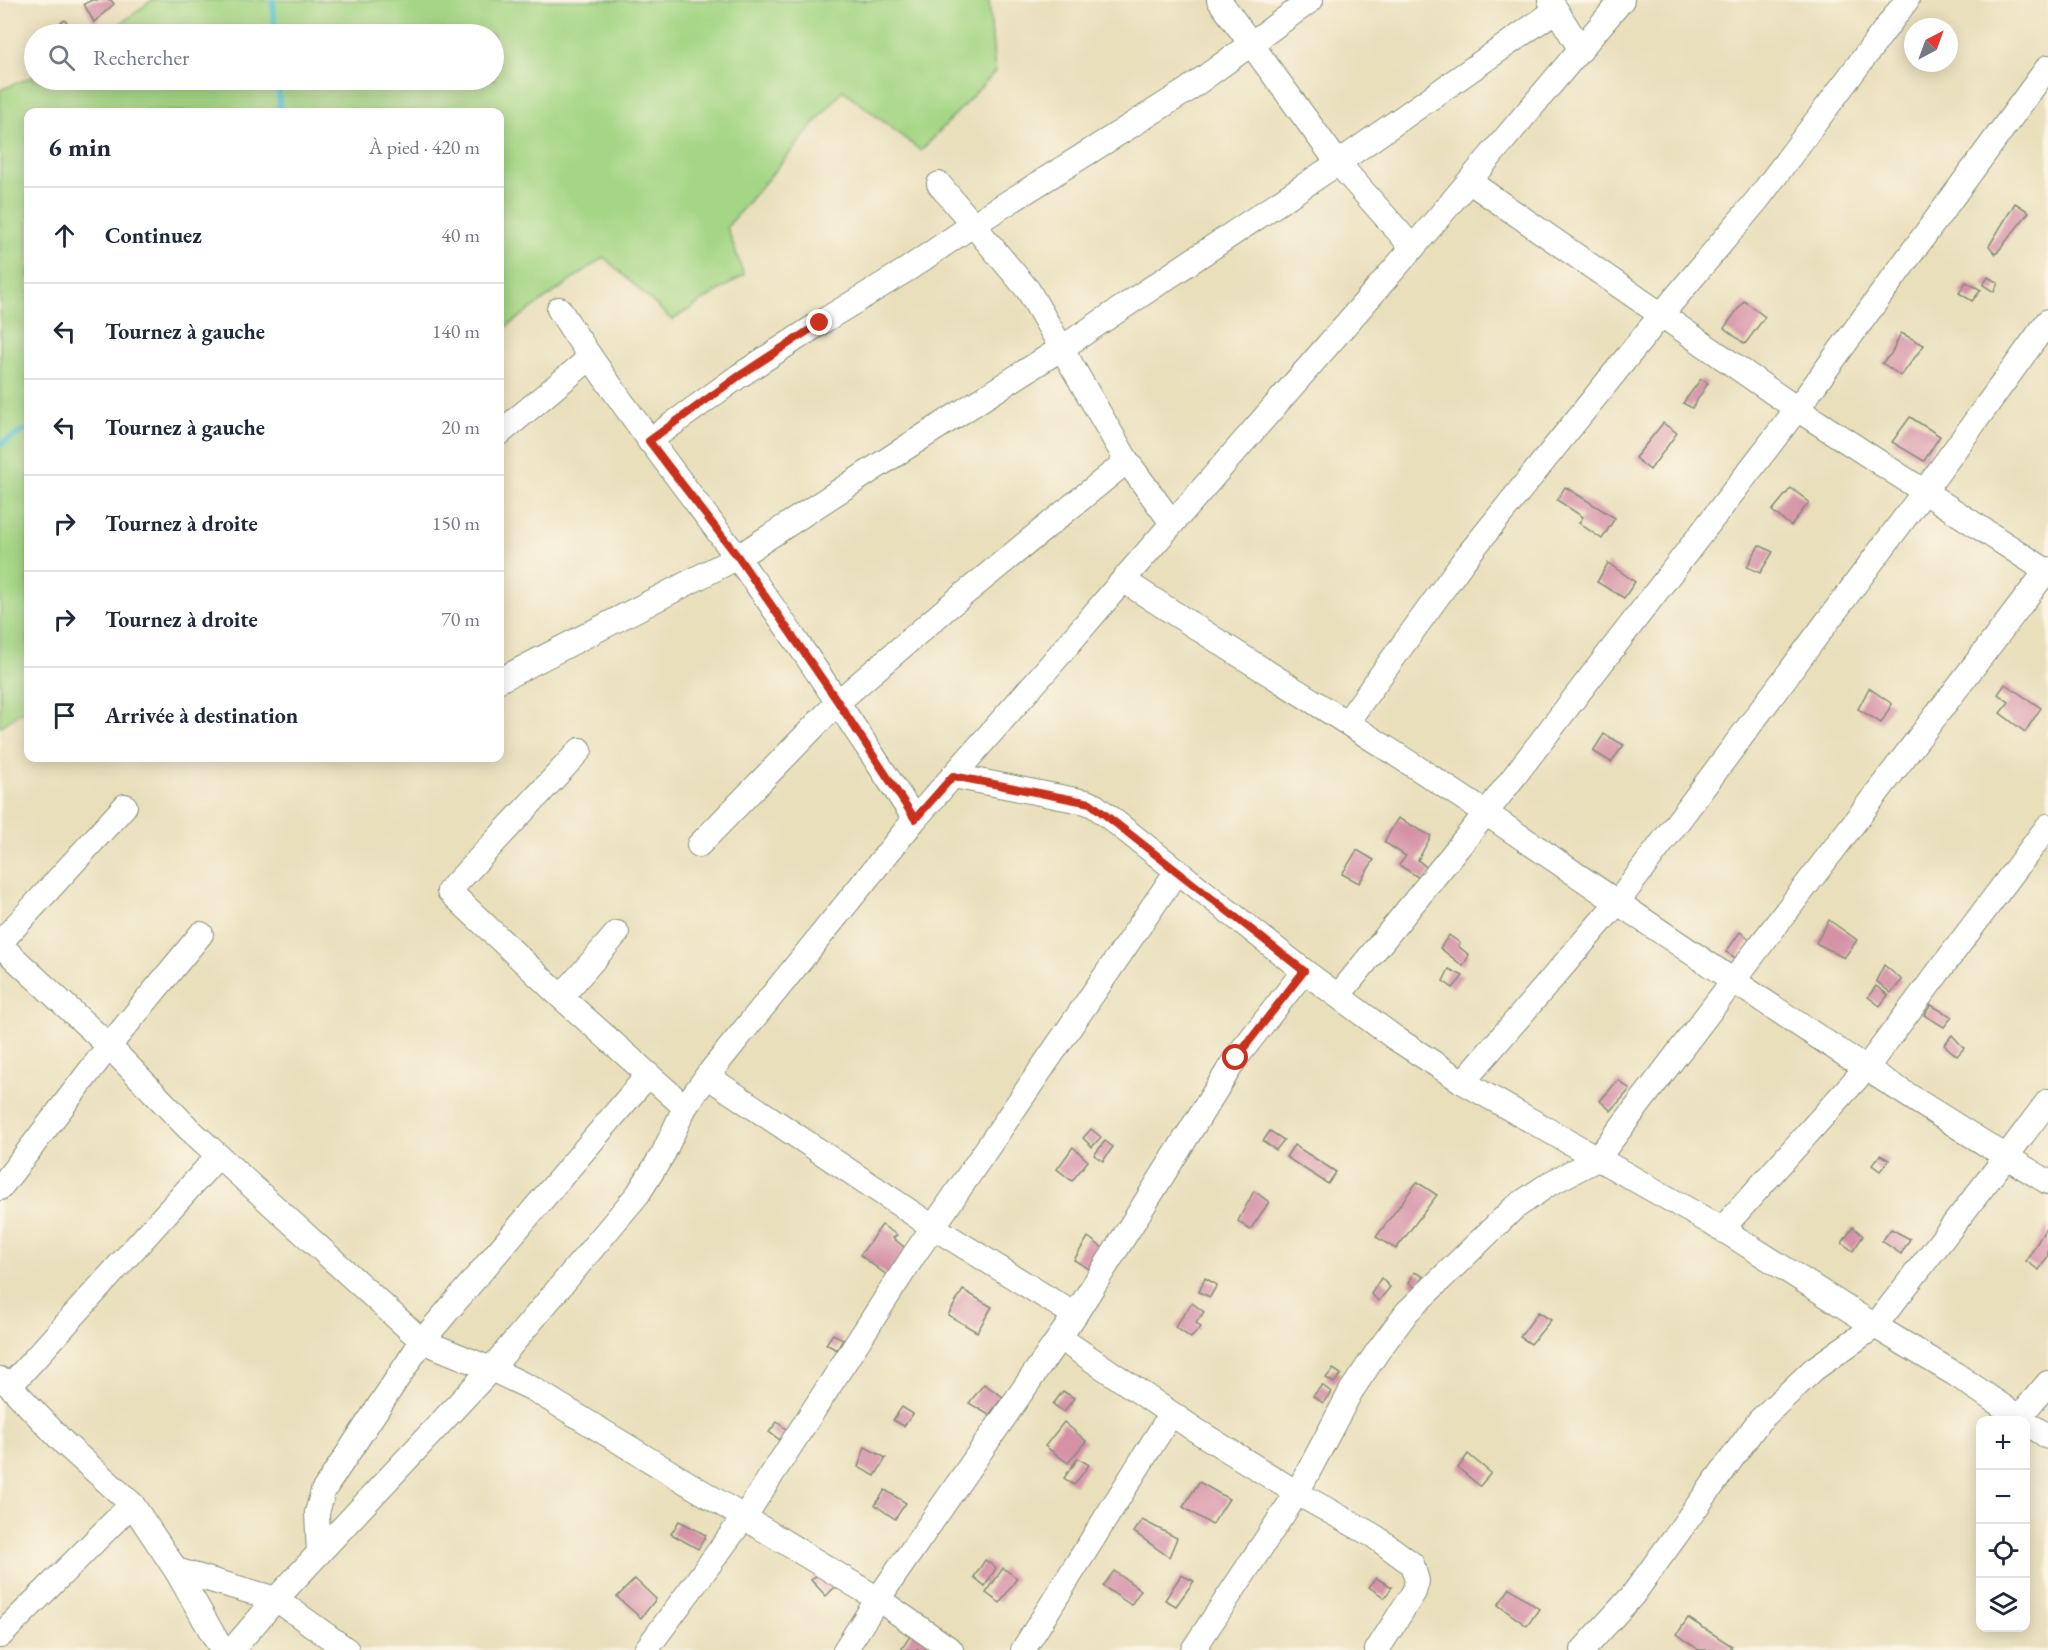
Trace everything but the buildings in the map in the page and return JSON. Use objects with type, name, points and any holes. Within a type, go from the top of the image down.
[{"type":"street","points":[[1219,0],[1338,163],[1413,248]]},
{"type":"street","points":[[649,441],[739,376],[820,323],[1186,91],[1311,0]]},
{"type":"street","points":[[232,1650],[276,1599],[491,1369],[638,1194],[663,1154],[686,1107],[707,1076],[915,819],[1470,182],[1622,0]]},
{"type":"street","points":[[1347,722],[1464,560],[1661,315],[1758,199],[1907,0]]},
{"type":"street","points":[[504,678],[738,557],[1062,348],[1338,163],[1553,5],[1581,50]]},
{"type":"street","points":[[1338,996],[1486,813],[1797,409],[2048,68]]},
{"type":"street","points":[[1193,1650],[1297,1493],[1351,1391],[1377,1351],[1407,1312],[1514,1208],[1549,1184],[1597,1159],[2047,571],[1797,409],[1470,182]]},
{"type":"street","points":[[939,184],[1028,290],[1127,461],[1172,523]]},
{"type":"street","points":[[559,309],[590,358],[649,441],[738,557],[915,819]]},
{"type":"street","points":[[1463,1082],[1617,903],[1924,492],[2048,321]]},
{"type":"street","points":[[504,430],[590,358]]},
{"type":"street","points":[[699,845],[838,702],[955,601],[1127,461]]},
{"type":"street","points":[[1123,579],[1220,644],[1347,722],[1486,813],[1734,981],[2048,1182]]},
{"type":"street","points":[[580,750],[449,891],[561,997],[686,1107]]},
{"type":"street","points":[[953,776],[1090,803],[1304,971],[1395,1038],[1463,1082],[1722,1229],[2020,1416],[2048,1383]]},
{"type":"street","points":[[126,806],[0,944],[109,1046],[188,1128],[422,1341],[533,1389],[878,1599],[951,1650]]},
{"type":"street","points":[[1722,1229],[1867,1067],[2048,826]]},
{"type":"street","points":[[646,1650],[745,1516],[933,1227],[1177,871]]},
{"type":"street","points":[[561,997],[617,933]]},
{"type":"street","points":[[0,1188],[109,1046],[201,934]]},
{"type":"street","points":[[845,1650],[1075,1316],[1236,1058],[1304,971]]},
{"type":"street","points":[[319,1553],[317,1513],[323,1491],[422,1341],[648,1075]]},
{"type":"street","points":[[707,1076],[933,1227],[1075,1316]]},
{"type":"street","points":[[1583,1650],[1632,1596],[1759,1421],[1814,1369],[1875,1326],[2048,1101]]},
{"type":"street","points":[[218,1156],[5,1383],[64,1443],[132,1504],[176,1570],[222,1650]]},
{"type":"street","points":[[1060,1338],[1171,1414],[1297,1493],[1374,1536],[1412,1564],[1417,1581],[1414,1592],[1377,1650]]},
{"type":"street","points":[[1023,1650],[1171,1414]]},
{"type":"street","points":[[2030,1424],[2048,1437]]},
{"type":"street","points":[[0,1636],[132,1504]]},
{"type":"street","points":[[176,1570],[276,1599],[347,1650]]},
{"type":"green space","points":[[152,0],[989,0],[995,72],[921,151],[843,90],[727,227],[744,275],[672,320],[604,257],[504,328],[504,108],[24,108],[24,710],[0,727],[0,90],[24,80],[24,90],[504,90],[504,24],[120,24]]},
{"type":"waterway","points":[[273,0],[274,24]]},
{"type":"waterway","points":[[279,90],[280,108]]},
{"type":"waterway","points":[[0,444],[24,431]]},
{"type":"route","points":[[820,323],[739,376],[649,441],[738,557],[915,819],[953,776],[1090,803],[1304,971],[1236,1058]]}]
